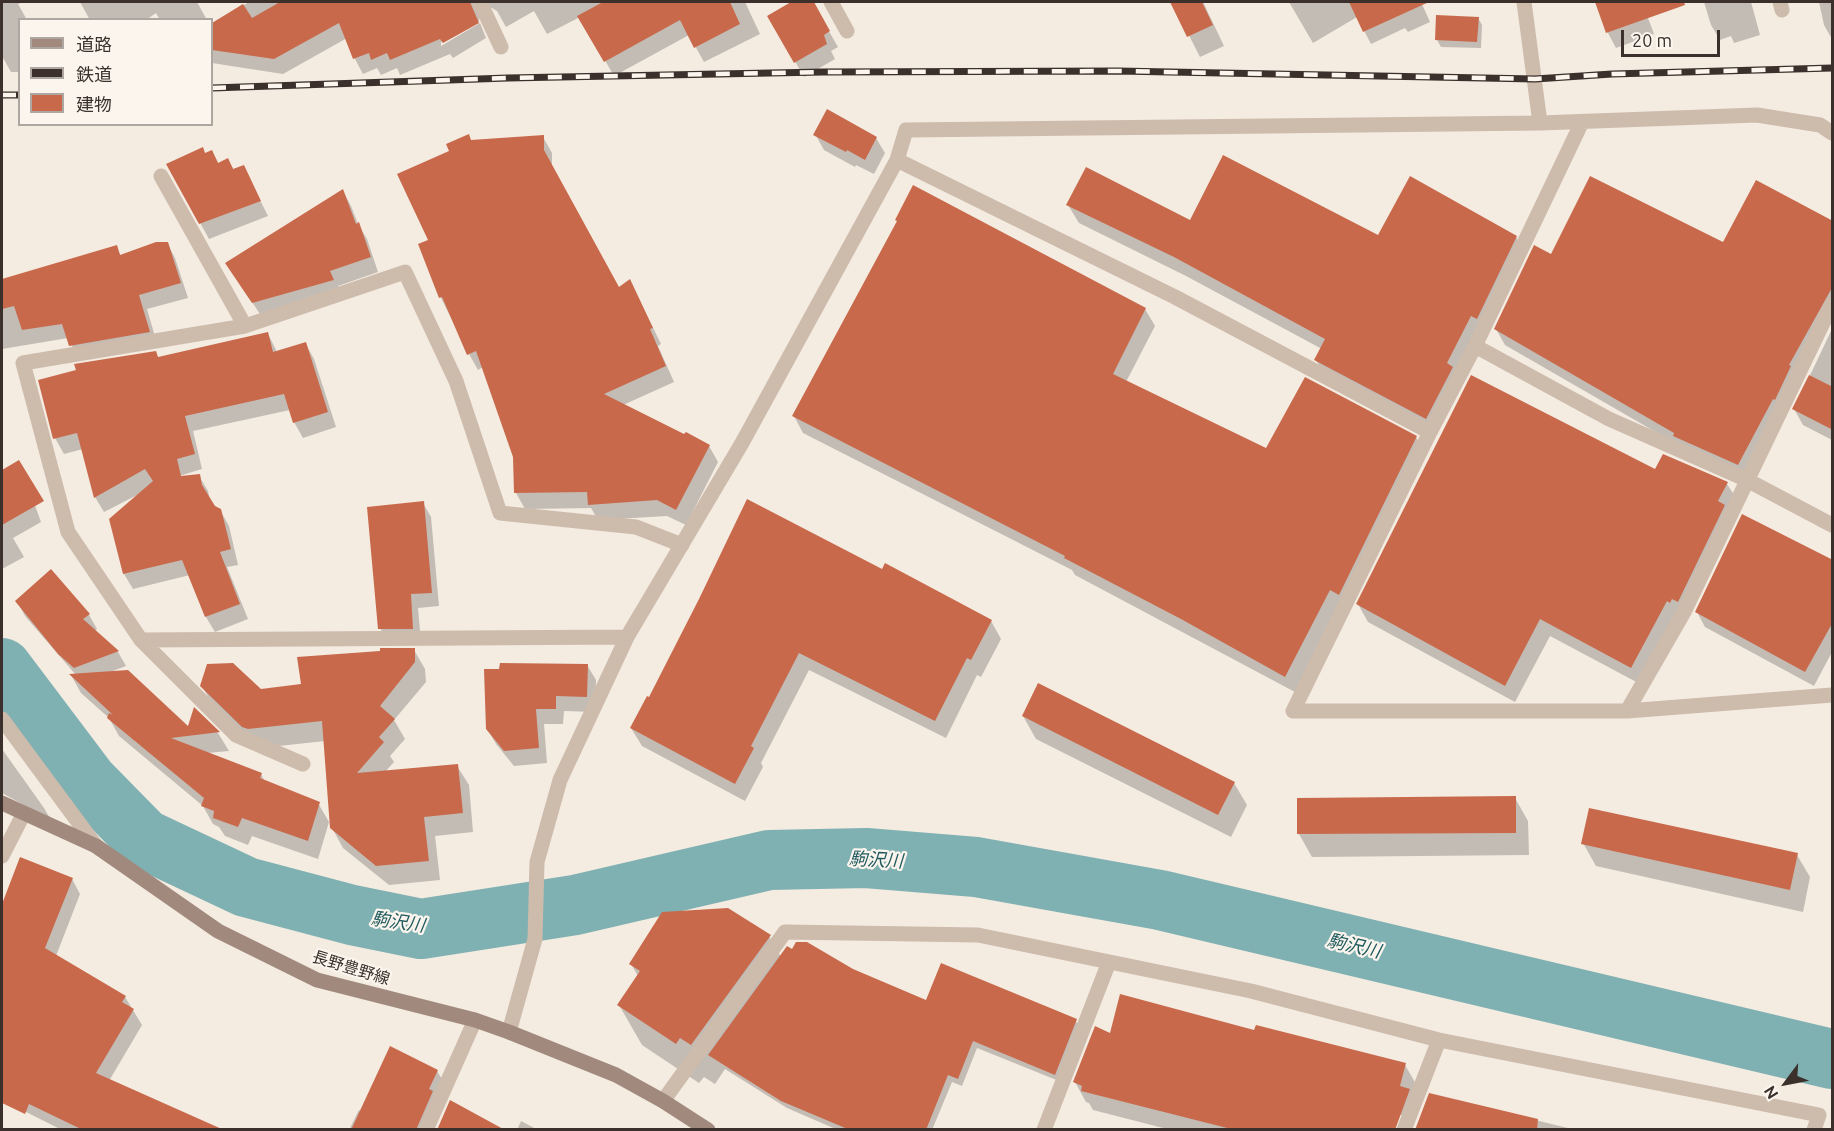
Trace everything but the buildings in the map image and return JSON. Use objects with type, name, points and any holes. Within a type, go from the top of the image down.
[{"type":"main road","name":"長野豊野線","points":[[2,802],[96,846],[218,931],[317,980],[475,1020],[509,1032],[616,1075],[663,1101],[708,1130]]},
{"type":"street","points":[[480,2],[501,47]]},
{"type":"street","points":[[831,2],[847,31]]},
{"type":"street","points":[[1524,2],[1540,123]]},
{"type":"street","points":[[509,1032],[535,939],[537,862],[560,780],[627,637],[742,443],[897,160],[906,130],[1540,123],[1757,115],[1820,125],[1833,133]]},
{"type":"street","points":[[1582,122],[1475,346],[1430,432],[1293,711],[1627,711],[1833,695]]},
{"type":"street","points":[[897,160],[1175,297],[1430,432]]},
{"type":"street","points":[[161,176],[245,326]]},
{"type":"street","points":[[303,764],[237,735],[141,640],[68,532],[23,363],[245,326],[405,272],[456,381],[500,513],[636,527],[682,545]]},
{"type":"street","points":[[1627,711],[1684,612],[1833,304]]},
{"type":"street","points":[[1475,346],[1609,419],[1747,480],[1833,525]]},
{"type":"street","points":[[141,640],[627,637]]},
{"type":"street","points":[[2,719],[96,846]]},
{"type":"street","points":[[2,856],[24,813]]},
{"type":"street","points":[[663,1101],[785,932],[978,935],[1251,991],[1439,1040],[1819,1115],[1814,1130]]},
{"type":"street","points":[[1044,1130],[1109,962]]},
{"type":"street","points":[[426,1130],[475,1020]]},
{"type":"street","points":[[1404,1130],[1439,1040]]},
{"type":"waterway","name":"駒沢川","points":[[2,668],[88,782],[144,839],[246,887],[352,915],[421,929],[575,905],[769,860],[866,858],[976,867],[1160,900],[1832,1059]]},
{"type":"railway","points":[[213,88],[508,78],[823,72],[1118,71],[1535,79],[1612,74],[1832,68]]},
{"type":"railway","points":[[2,95],[18,95]]}]
